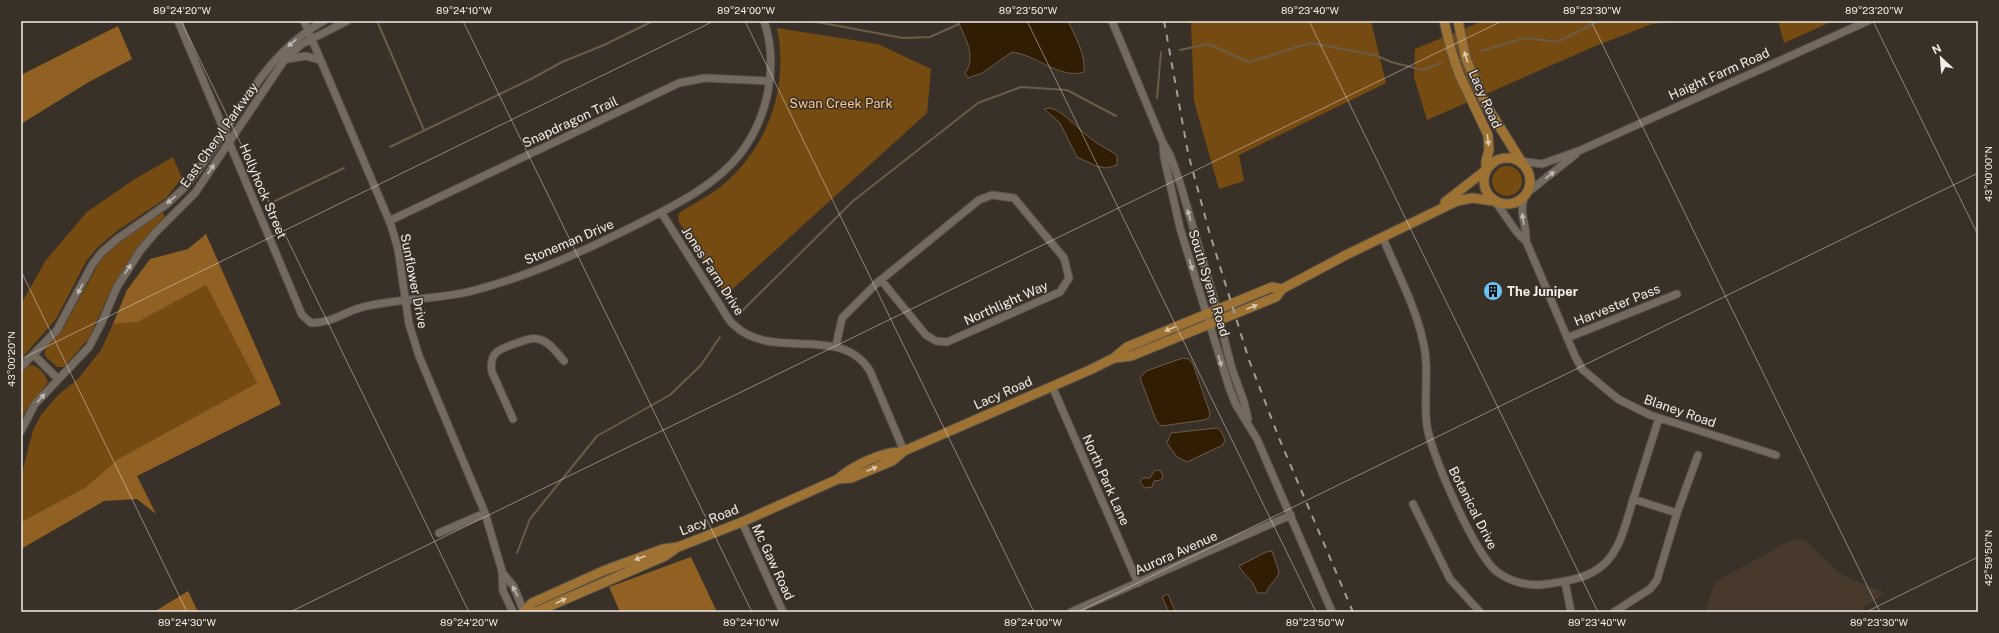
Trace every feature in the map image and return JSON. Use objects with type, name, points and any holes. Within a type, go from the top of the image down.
[{"type":"main road","name":"Lacy Road","points":[[1433,212],[1486,170],[1486,161],[1489,150],[1488,134],[1459,74],[1444,21]]},
{"type":"main road","name":"Lacy Road","points":[[1458,21],[1466,59],[1483,100],[1521,161]]},
{"type":"main road","points":[[1513,158],[1521,161],[1529,171],[1530,178],[1526,195],[1511,204],[1504,204],[1494,201],[1487,194],[1484,187],[1486,170],[1493,162],[1499,159],[1513,158]]},
{"type":"main road","name":"Lacy Road","points":[[1114,358],[1131,356],[1276,297],[1282,289],[1346,255],[1457,201],[1472,198],[1494,201]]},
{"type":"main road","name":"Lacy Road","points":[[524,612],[536,612],[665,556],[678,547],[742,522],[838,478],[847,470],[891,452],[903,451],[1052,386],[1114,358],[1127,347],[1272,287],[1282,289]]},
{"type":"street","name":"Hollyhock Street","points":[[178,21],[226,130],[302,315],[311,323]]},
{"type":"street","name":"Sunflower Drive","points":[[304,21],[389,221],[398,250],[408,324],[418,356],[485,513],[502,571],[503,591],[513,612]]},
{"type":"street","name":"East Cheryl Parkway","points":[[21,367],[57,330],[92,265],[101,253],[117,239],[167,204],[184,188],[226,130],[274,59],[308,30],[324,21]]},
{"type":"street","name":"East Cheryl Parkway","points":[[21,431],[35,404],[89,347],[102,324],[117,287],[140,251],[155,233],[195,193],[285,59],[298,47],[347,21]]},
{"type":"street","name":"Stoneman Drive","points":[[311,323],[324,323],[363,307],[450,296],[473,291],[519,276],[580,252],[661,212],[714,180],[740,155],[755,132],[764,109],[772,57],[764,21]]},
{"type":"street","name":"South Syene Road","points":[[1112,21],[1163,143],[1170,155],[1180,183],[1249,424]]},
{"type":"street","name":"Haight Farm Road","points":[[1521,161],[1546,163],[1581,150],[1868,21]]},
{"type":"street","points":[[285,59],[296,56],[306,56],[320,60]]},
{"type":"street","name":"Snapdragon Trail","points":[[389,221],[679,83],[704,78],[769,81]]},
{"type":"street","name":"South Syene Road","points":[[1163,143],[1164,156],[1180,228],[1209,324],[1234,399],[1249,424],[1291,515],[1332,612]]},
{"type":"street","name":"Haight Farm Road","points":[[1526,195],[1581,150]]},
{"type":"street","name":"Northlight Way","points":[[836,346],[842,318],[881,280],[979,200],[992,195],[1003,195],[1015,198],[1064,258],[1069,278],[1060,292],[947,342],[936,341],[926,335],[881,280]]},
{"type":"street","name":"Blaney Road","points":[[1526,195],[1522,216],[1526,231],[1526,240],[1567,338],[1582,369],[1618,399],[1659,418],[1776,455]]},
{"type":"street","name":"Blaney Road","points":[[1494,201],[1503,210],[1518,235],[1526,240]]},
{"type":"street","name":"Jones Farm Drive","points":[[661,212],[723,310],[733,324],[743,332],[755,338],[774,343],[836,346],[856,354],[867,367],[903,451]]},
{"type":"street","name":"Botanical Drive","points":[[1383,238],[1411,300],[1424,344],[1427,425],[1429,439],[1444,477],[1479,550],[1497,571],[1518,582],[1531,585],[1565,582],[1593,572],[1603,565],[1611,556],[1620,539],[1659,418]]},
{"type":"street","name":"Harvester Pass","points":[[1567,338],[1677,294]]},
{"type":"street","points":[[513,419],[492,372],[491,365],[496,352],[502,348],[525,340],[539,339],[546,342],[564,361]]},
{"type":"street","points":[[34,355],[58,379]]},
{"type":"street","name":"North Park Lane","points":[[1052,386],[1138,583]]},
{"type":"street","points":[[1614,612],[1650,589],[1657,580],[1677,513],[1698,455]]},
{"type":"street","points":[[1633,499],[1677,513]]},
{"type":"street","points":[[1413,504],[1450,579],[1480,612]]},
{"type":"street","points":[[439,533],[485,513]]},
{"type":"street","name":"Aurora Avenue","points":[[1071,612],[1291,515]]},
{"type":"street","name":"Mc Gaw Road","points":[[742,522],[783,612]]},
{"type":"street","name":"Sunflower Drive","points":[[502,571],[514,587],[524,612]]},
{"type":"street","points":[[1565,582],[1571,612]]},
{"type":"shaded area","points":[[958,21],[1068,21],[1082,52],[1084,72],[1075,74],[1066,73],[1029,57],[1012,52],[982,73],[968,78],[965,73],[970,61],[969,47]]},
{"type":"shaded area","points":[[118,26],[132,59],[87,83],[21,124],[21,75]]},
{"type":"shaded area","points":[[1051,108],[1066,117],[1100,145],[1117,155],[1117,165],[1107,168],[1096,166],[1077,157],[1060,123],[1044,109]]},
{"type":"shaded area","points":[[206,234],[281,404],[137,476],[156,514],[137,499],[104,501],[21,549],[21,522],[86,487],[118,459],[257,383],[206,285],[138,322],[113,324],[127,290],[150,259],[188,249]]},
{"type":"shaded area","points":[[1183,358],[1189,359],[1193,364],[1210,413],[1209,418],[1161,426],[1156,420],[1140,378],[1146,371]]},
{"type":"shaded area","points":[[1217,428],[1221,431],[1225,440],[1223,445],[1187,462],[1177,457],[1167,443],[1171,433]]},
{"type":"shaded area","points":[[1155,470],[1161,471],[1163,477],[1161,480],[1154,481],[1152,487],[1145,488],[1140,482],[1142,478],[1150,478]]},
{"type":"shaded area","points":[[1793,539],[1806,541],[1840,574],[1885,593],[1863,608],[1866,612],[1705,612],[1715,582]]},
{"type":"shaded area","points":[[1272,551],[1279,572],[1278,575],[1266,593],[1257,593],[1251,580],[1239,566],[1266,552]]},
{"type":"shaded area","points":[[691,557],[717,612],[620,612],[609,587]]},
{"type":"shaded area","points":[[188,591],[198,612],[154,612]]},
{"type":"shaded area","points":[[1168,594],[1175,611],[1169,612],[1162,597]]},
{"type":"green space","points":[[1191,21],[1371,21],[1386,83],[1239,155],[1244,181],[1219,189],[1194,101]]},
{"type":"green space","points":[[1483,21],[1686,21],[1652,24],[1593,47],[1427,120],[1414,77],[1415,49]]},
{"type":"green space","points":[[1778,21],[1833,21],[1784,43]]},
{"type":"green space","name":"Swan Creek Park","points":[[777,28],[878,44],[931,69],[927,113],[726,295],[679,222],[678,216],[680,212],[724,184],[740,168],[764,133],[772,113],[780,71],[780,50]]},
{"type":"green space","points":[[173,157],[182,178],[166,198],[117,231],[98,247],[87,260],[56,319],[21,359],[21,304],[46,260],[87,212],[135,179]]},
{"type":"green space","points":[[1507,166],[1518,170],[1522,181],[1518,192],[1507,196],[1496,192],[1492,181],[1496,170]]},
{"type":"green space","points":[[162,212],[165,216],[132,255],[108,296],[89,338],[64,367],[57,367],[45,356],[45,347],[65,325],[101,259],[120,242]]},
{"type":"green space","points":[[206,285],[257,383],[118,459],[86,487],[21,522],[21,477],[33,430],[41,415],[58,395],[78,379],[101,350],[113,324],[138,322]]},
{"type":"green space","points":[[32,365],[42,372],[48,382],[21,418],[21,372],[27,366]]},
{"type":"waterway","points":[[390,147],[533,78],[562,62],[604,45],[653,21]]},
{"type":"waterway","points":[[812,21],[903,38],[930,37],[959,24]]},
{"type":"waterway","points":[[1481,51],[1525,38],[1557,42],[1599,21]]},
{"type":"waterway","points":[[378,23],[424,130]]},
{"type":"waterway","points":[[1180,50],[1208,44],[1249,62],[1310,43],[1375,55],[1391,62],[1423,70],[1441,63]]},
{"type":"waterway","points":[[1157,98],[1161,52]]},
{"type":"waterway","points":[[742,311],[853,201],[978,103],[1021,87],[1067,90],[1116,116]]},
{"type":"waterway","points":[[275,201],[344,168]]},
{"type":"waterway","points":[[517,553],[530,519],[597,436],[670,395],[701,365],[720,337]]},
{"type":"railway","points":[[1164,21],[1188,153],[1209,231],[1249,360],[1279,438],[1353,612]]},
{"type":"place","name":"The Juniper","points":[[1493,291]]}]
